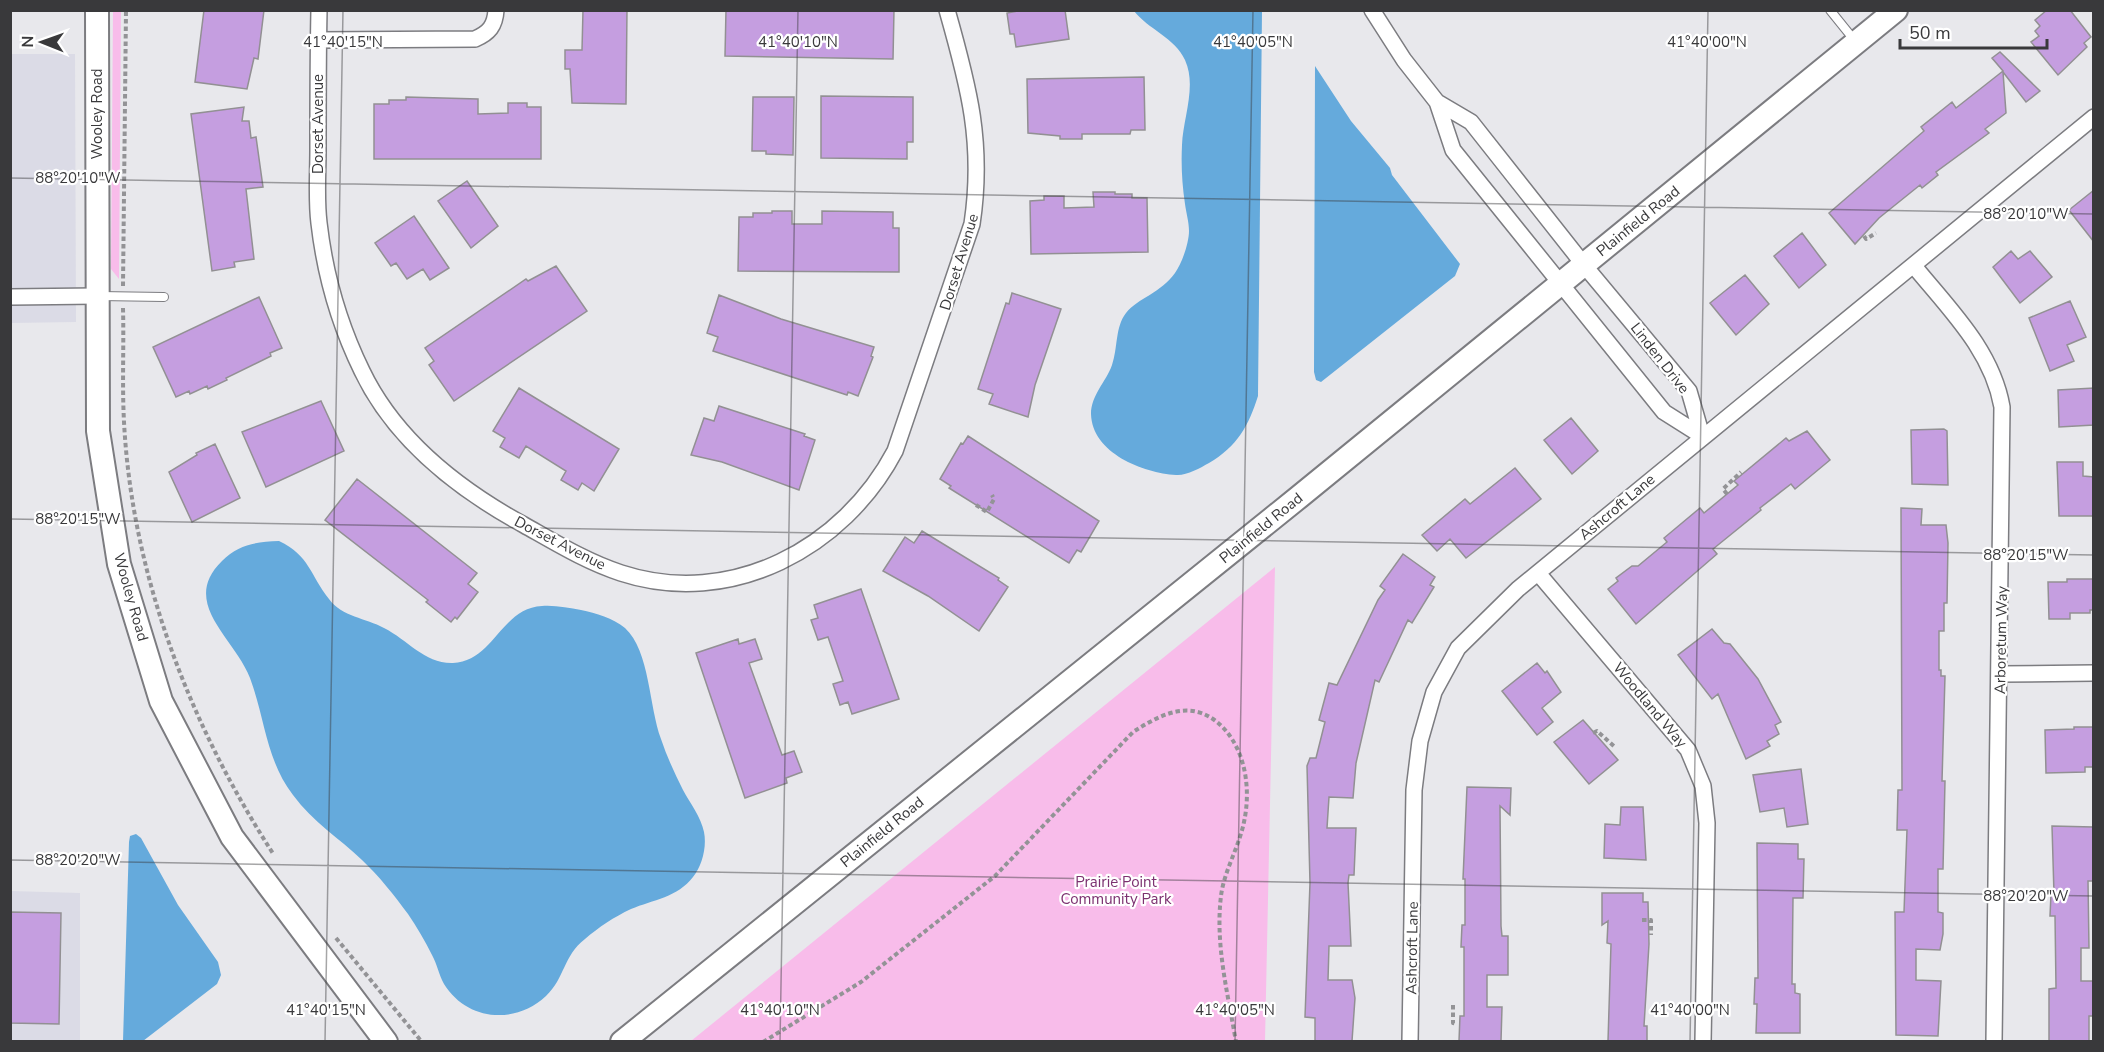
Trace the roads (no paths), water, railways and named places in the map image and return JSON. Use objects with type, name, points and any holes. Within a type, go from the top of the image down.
[{"type":"main road","name":"Wooley Road","points":[[97,10],[98,432],[119,564],[161,701],[232,837],[386,1041]]},
{"type":"main road","name":"Plainfield Road","points":[[622,1041],[1562,283],[1896,10]]},
{"type":"street","name":"Dorset Avenue","points":[[319,10],[318,220],[326,268],[338,316],[362,373],[385,410],[423,455],[449,478],[509,517],[592,563],[624,574],[658,581],[694,582],[728,579],[761,571],[827,536],[854,511],[882,476],[901,438],[972,224],[976,197],[978,168],[975,118],[947,10]]},
{"type":"street","points":[[318,40],[475,39],[486,34],[495,24],[496,10]]},
{"type":"street","name":"Linden Drive","points":[[1372,10],[1404,60],[1437,102],[1453,150],[1664,412],[1702,436]]},
{"type":"street","name":"Linden Drive","points":[[1437,102],[1472,122],[1584,265],[1689,390],[1702,436]]},
{"type":"street","name":"Ashcroft Lane","points":[[1410,1041],[1414,790],[1420,741],[1434,692],[1458,648],[1495,609],[1702,436],[1914,266],[2094,117]]},
{"type":"street","name":"Arboretum Way","points":[[1914,266],[1980,349],[2000,393],[2004,421],[1994,1041]]},
{"type":"street","points":[[10,297],[97,296]]},
{"type":"street","name":"Woodland Way","points":[[1538,573],[1688,750],[1703,786],[1707,823],[1703,1041]]},
{"type":"street","points":[[2001,674],[2094,673]]},
{"type":"lane","points":[[1830,10],[1856,43]]},
{"type":"lane","points":[[97,296],[164,297]]},
{"type":"water","points":[[1134,11],[1262,11],[1258,396],[1246,426],[1227,450],[1201,467],[1180,475],[1149,470],[1135,465],[1110,450],[1100,440],[1091,414],[1093,401],[1112,365],[1122,319],[1131,308],[1163,286],[1175,273],[1185,253],[1189,236],[1182,160],[1183,135],[1190,91],[1188,70],[1181,52]]},
{"type":"water","points":[[1315,66],[1351,121],[1390,168],[1392,175],[1460,264],[1455,276],[1321,382],[1316,380],[1314,372]]},
{"type":"water","points":[[279,541],[297,553],[334,605],[347,613],[384,628],[434,660],[453,663],[467,660],[488,645],[517,615],[528,609],[542,606],[593,613],[625,628],[633,638],[644,665],[657,726],[666,752],[703,826],[705,838],[703,856],[693,877],[673,894],[631,909],[607,922],[590,935],[572,953],[552,989],[534,1005],[520,1012],[506,1015],[478,1012],[465,1006],[444,984],[434,958],[418,929],[392,893],[362,860],[309,813],[284,782],[271,753],[250,678],[243,663],[214,620],[208,606],[206,591],[210,576],[228,555],[248,545]]},
{"type":"water","points":[[136,834],[141,838],[178,905],[218,962],[221,975],[217,984],[143,1041],[123,1041],[129,842],[130,836]]},
{"type":"park label","name":"Prairie Point Community Park","points":[[1116,890]]}]
